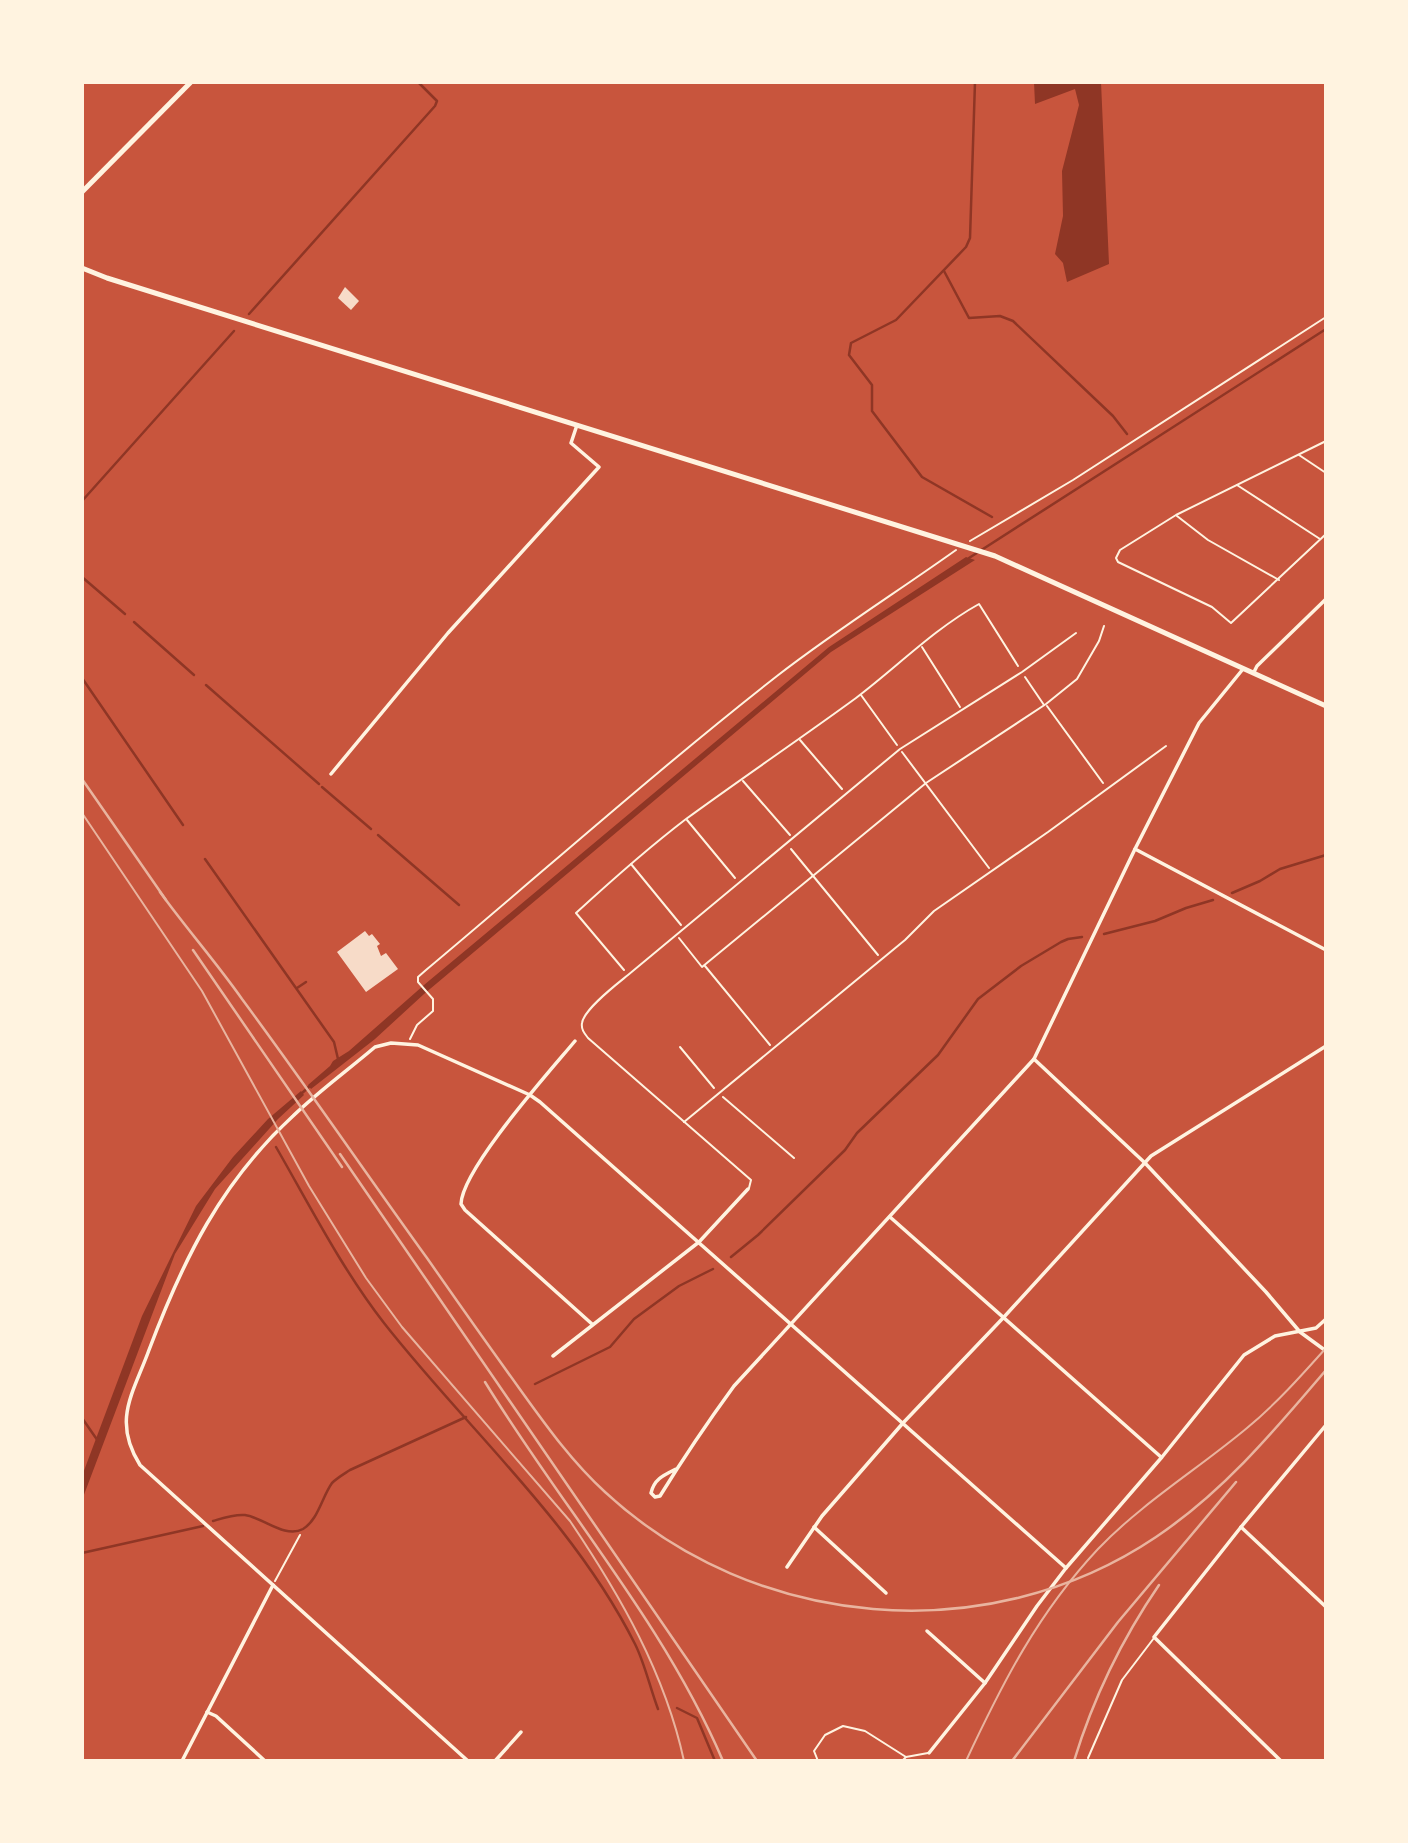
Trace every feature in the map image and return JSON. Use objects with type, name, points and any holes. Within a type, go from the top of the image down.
[{"type":"main road","points":[[82,192],[191,82]]},
{"type":"main road","points":[[82,268],[967,546],[995,556],[1326,706]]},
{"type":"street","points":[[331,774],[448,633],[599,467],[571,443],[577,425]]},
{"type":"street","points":[[1253,674],[1257,666],[1326,599]]},
{"type":"street","points":[[676,1469],[661,1476],[653,1485],[651,1493],[656,1497],[660,1496],[695,1438],[734,1386],[1034,1059],[1199,723],[1243,669]]},
{"type":"street","points":[[1135,849],[1326,950]]},
{"type":"street","points":[[575,1041],[489,1146],[463,1189],[461,1204],[592,1324]]},
{"type":"street","points":[[468,1761],[140,1465],[126,1436],[127,1409],[181,1270],[209,1217],[231,1184],[292,1116],[375,1048],[391,1043],[418,1045],[530,1095],[793,1324],[1066,1568]]},
{"type":"street","points":[[787,1567],[814,1527],[904,1423],[1144,1163],[1326,1046]]},
{"type":"street","points":[[1034,1059],[1144,1163],[1266,1292],[1300,1332],[1326,1351]]},
{"type":"street","points":[[553,1356],[699,1242],[748,1189]]},
{"type":"street","points":[[890,1217],[1161,1457]]},
{"type":"street","points":[[929,1753],[985,1683],[1066,1568],[1244,1355],[1275,1336],[1316,1328],[1326,1318]]},
{"type":"street","points":[[1281,1761],[1154,1637],[1326,1425]]},
{"type":"street","points":[[814,1527],[886,1593]]},
{"type":"street","points":[[1241,1527],[1326,1607]]},
{"type":"street","points":[[181,1761],[273,1585]]},
{"type":"street","points":[[927,1631],[985,1683]]},
{"type":"street","points":[[207,1712],[216,1716],[265,1761]]},
{"type":"street","points":[[495,1761],[521,1732]]},
{"type":"lane","points":[[748,1189],[751,1180],[602,1052],[582,1031],[586,1013],[738,882],[900,749],[1022,672],[1076,633]]},
{"type":"lane","points":[[684,1122],[905,940],[934,911],[1166,746]]},
{"type":"lane","points":[[1088,1758],[1122,1680],[1154,1637]]},
{"type":"lane","points":[[818,1761],[814,1751],[825,1735],[843,1726],[865,1731],[906,1758]]},
{"type":"lane","points":[[902,1761],[929,1753]]},
{"type":"path","points":[[409,1044],[417,1025],[433,1011],[433,999],[418,982],[418,977],[775,677],[823,640],[1326,317]]},
{"type":"path","points":[[1326,441],[1176,516],[1116,554],[1118,562],[1212,607],[1231,623],[1326,534]]},
{"type":"path","points":[[1298,454],[1326,473]]},
{"type":"path","points":[[1236,485],[1321,539]]},
{"type":"path","points":[[1176,516],[1208,540],[1279,580]]},
{"type":"path","points":[[628,975],[576,913],[630,864],[686,820],[800,739],[861,694],[920,645],[979,604],[1045,705],[1108,789]]},
{"type":"path","points":[[703,966],[926,783],[1045,705],[1077,679],[1104,626]]},
{"type":"path","points":[[920,645],[962,711]]},
{"type":"path","points":[[861,694],[990,870]]},
{"type":"path","points":[[800,739],[846,793]]},
{"type":"path","points":[[743,780],[792,838]]},
{"type":"path","points":[[686,820],[738,882]]},
{"type":"path","points":[[787,844],[881,959]]},
{"type":"path","points":[[630,864],[684,928]]},
{"type":"path","points":[[676,935],[773,1049]]},
{"type":"path","points":[[680,1047],[719,1093],[794,1158]]},
{"type":"path","points":[[273,1585],[300,1535]]},
{"type":"shaded area","points":[[1034,82],[1101,82],[1109,264],[1067,282],[1063,263],[1055,254],[1063,216],[1062,171],[1079,105],[1075,89],[1035,104]]},
{"type":"shaded area","points":[[966,557],[975,560],[831,652],[424,994],[375,1039],[311,1089],[308,1085],[333,1061],[349,1051],[424,985],[829,647]]},
{"type":"shaded area","points":[[301,1091],[304,1095],[278,1119],[215,1189],[175,1254],[82,1500],[82,1476],[142,1316],[196,1206],[233,1157],[268,1119]]},
{"type":"building","points":[[345,287],[359,301],[351,310],[338,298]]},
{"type":"building","points":[[365,931],[369,936],[372,934],[380,944],[377,946],[381,956],[386,953],[398,969],[366,992],[337,952]]},
{"type":"waterway","points":[[249,314],[435,106],[437,101],[418,82]]},
{"type":"waterway","points":[[975,82],[970,238],[966,247],[896,320],[851,343],[849,355],[872,385],[872,411],[922,477],[992,517]]},
{"type":"waterway","points":[[944,271],[969,318],[1000,316],[1013,321],[1113,416],[1127,434]]},
{"type":"waterway","points":[[969,558],[1326,329]]},
{"type":"waterway","points":[[82,501],[234,331]]},
{"type":"waterway","points":[[82,577],[125,614]]},
{"type":"waterway","points":[[134,622],[194,675]]},
{"type":"waterway","points":[[82,678],[183,825]]},
{"type":"waterway","points":[[206,685],[319,784]]},
{"type":"waterway","points":[[322,787],[371,829]]},
{"type":"waterway","points":[[378,835],[459,905]]},
{"type":"waterway","points":[[1232,893],[1280,869],[1326,855]]},
{"type":"waterway","points":[[205,859],[334,1042],[338,1059]]},
{"type":"waterway","points":[[1104,934],[1155,921],[1213,900]]},
{"type":"waterway","points":[[731,1257],[758,1235],[845,1150],[857,1133],[938,1055],[978,999],[1021,966],[1061,942],[1082,937]]},
{"type":"waterway","points":[[297,988],[306,982]]},
{"type":"waterway","points":[[301,1094],[312,1084]]},
{"type":"waterway","points":[[276,1147],[340,1259],[384,1323],[550,1517],[610,1599],[642,1660],[658,1709]]},
{"type":"waterway","points":[[535,1384],[610,1347],[634,1319],[679,1286],[713,1269]]},
{"type":"waterway","points":[[213,1521],[245,1515],[289,1531],[303,1529],[316,1514],[332,1483],[341,1476],[466,1417]]},
{"type":"waterway","points":[[82,1418],[98,1441]]},
{"type":"waterway","points":[[82,1553],[203,1526]]},
{"type":"waterway","points":[[677,1708],[697,1718],[715,1761]]},
{"type":"tram line","points":[[82,813],[202,991],[309,1186],[366,1278],[402,1327],[570,1521],[606,1577],[653,1666],[676,1728],[684,1761]]},
{"type":"tram line","points":[[966,1761],[1023,1649],[1077,1573],[1133,1516],[1258,1419],[1326,1348]]},
{"type":"railway","points":[[82,779],[166,900]]},
{"type":"railway","points":[[160,892],[265,1031],[507,1372],[570,1455],[605,1492],[665,1538],[730,1573],[800,1597],[873,1609],[947,1609],[1020,1597],[1090,1573],[1156,1537],[1204,1500],[1247,1460],[1326,1370]]},
{"type":"railway","points":[[193,950],[342,1167]]},
{"type":"railway","points":[[340,1154],[757,1761]]},
{"type":"railway","points":[[485,1382],[672,1661],[723,1761]]},
{"type":"railway","points":[[1012,1761],[1118,1622],[1236,1482]]},
{"type":"railway","points":[[1074,1761],[1110,1670],[1159,1585]]}]
